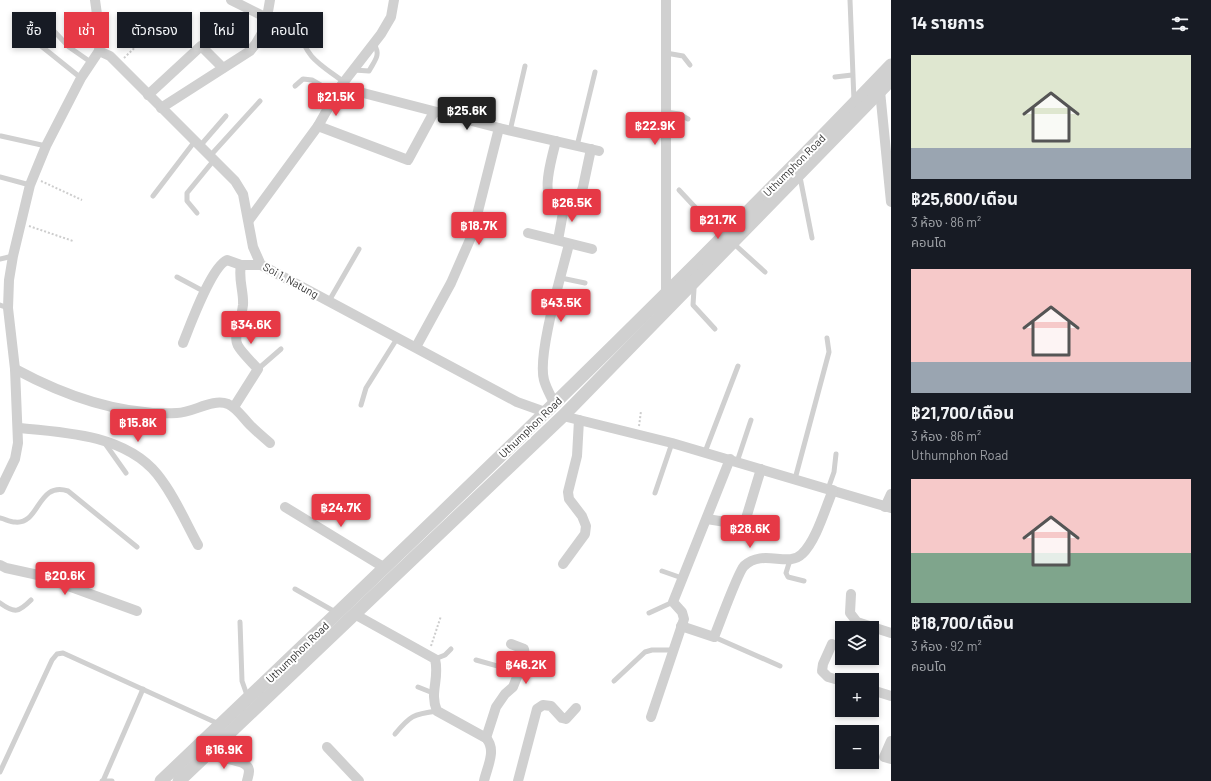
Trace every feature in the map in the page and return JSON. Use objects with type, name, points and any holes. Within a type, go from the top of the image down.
[{"type":"street","points":[[2,484],[15,459],[19,428],[15,369],[4,306],[13,256],[20,223],[32,181],[46,146],[81,78],[99,51],[100,36],[95,0]]},
{"type":"street","points":[[231,0],[257,13]]},
{"type":"street","points":[[268,12],[270,0]]},
{"type":"street","points":[[249,220],[318,126],[340,88],[374,42],[390,17],[394,0]]},
{"type":"street","points":[[666,0],[666,292]]},
{"type":"street","points":[[161,108],[250,50],[257,43]]},
{"type":"street","points":[[148,95],[200,47]]},
{"type":"street","points":[[203,48],[223,68]]},
{"type":"street","name":"Soi 1, Natung","points":[[99,51],[110,56],[235,181],[243,194],[253,246],[261,264],[517,402],[549,408]]},
{"type":"street","name":"Uthumphon Road","points":[[179,781],[356,615],[563,416],[692,284],[728,239],[891,65]]},
{"type":"street","name":"Uthumphon Road","points":[[161,781],[338,614],[666,292],[799,175],[891,80]]},
{"type":"street","points":[[340,88],[510,131],[556,141],[595,150],[580,196],[570,203],[556,200],[550,196],[547,187],[556,141]]},
{"type":"street","points":[[880,91],[889,167],[891,202]]},
{"type":"street","points":[[318,126],[408,160],[434,112]]},
{"type":"street","points":[[416,347],[451,283],[472,235],[499,128]]},
{"type":"street","points":[[558,240],[565,202]]},
{"type":"street","points":[[528,233],[592,249]]},
{"type":"street","points":[[569,244],[551,318],[543,364],[549,408],[563,416],[705,452],[888,507],[891,494]]},
{"type":"street","points":[[183,343],[205,292],[220,264],[227,260],[241,265],[261,264]]},
{"type":"street","points":[[234,407],[258,369],[236,344],[235,336],[243,304],[240,280],[241,265]]},
{"type":"street","points":[[15,369],[43,384],[67,394],[130,411],[180,414],[218,403],[226,403],[234,407],[250,425],[270,443]]},
{"type":"street","points":[[563,564],[585,534],[586,530],[582,516],[569,499],[568,492],[577,456],[579,420]]},
{"type":"street","points":[[19,428],[60,432],[103,441],[132,452],[156,473],[175,501],[198,545]]},
{"type":"street","points":[[651,717],[672,650],[684,619],[682,612],[673,602],[707,519],[734,461]]},
{"type":"street","points":[[707,519],[744,525],[761,469]]},
{"type":"street","points":[[681,626],[714,637],[743,566],[755,559],[770,556],[790,560],[802,555],[814,537],[830,490]]},
{"type":"street","points":[[285,507],[385,568]]},
{"type":"street","points":[[0,565],[6,568],[38,575],[137,611]]},
{"type":"street","points":[[851,594],[850,612],[858,622],[891,633]]},
{"type":"street","points":[[356,615],[432,657],[438,675],[433,693],[433,702],[437,711],[486,738],[491,743],[492,750],[484,781]]},
{"type":"street","points":[[486,738],[496,707],[505,694],[513,687],[520,672],[525,655],[524,649],[511,644]]},
{"type":"street","points":[[832,644],[823,664],[822,671],[828,677],[835,679]]},
{"type":"street","points":[[879,692],[891,696]]},
{"type":"street","points":[[518,781],[537,709],[543,704],[551,706],[562,718],[566,719],[576,708]]},
{"type":"street","points":[[891,741],[884,757],[891,759]]},
{"type":"street","points":[[327,746],[359,781]]},
{"type":"street","points":[[207,755],[241,762],[247,765],[250,771],[247,781]]},
{"type":"lane","points":[[850,0],[854,104]]},
{"type":"lane","points":[[56,33],[69,47],[92,63]]},
{"type":"lane","points":[[44,48],[81,78]]},
{"type":"lane","points":[[305,48],[340,88]]},
{"type":"lane","points":[[666,53],[682,56],[690,65]]},
{"type":"lane","points":[[510,131],[526,66]]},
{"type":"lane","points":[[577,146],[596,72]]},
{"type":"lane","points":[[835,77],[852,75]]},
{"type":"lane","points":[[294,86],[303,80],[312,80],[340,88]]},
{"type":"lane","points":[[196,212],[186,200],[187,193],[212,158],[260,101]]},
{"type":"lane","points":[[666,112],[679,114],[688,119]]},
{"type":"lane","points":[[154,196],[197,144],[226,116]]},
{"type":"lane","points":[[1,136],[46,146]]},
{"type":"lane","points":[[799,175],[812,238]]},
{"type":"lane","points":[[0,177],[32,181]]},
{"type":"lane","points":[[679,190],[728,239],[766,272]]},
{"type":"lane","points":[[329,301],[360,249]]},
{"type":"lane","points":[[0,259],[13,256]]},
{"type":"lane","points":[[177,277],[205,292]]},
{"type":"lane","points":[[561,278],[585,283]]},
{"type":"lane","points":[[692,284],[694,289],[693,305],[715,329]]},
{"type":"lane","points":[[361,405],[366,388],[398,337]]},
{"type":"lane","points":[[795,479],[829,352],[827,338]]},
{"type":"lane","points":[[258,369],[281,349]]},
{"type":"lane","points":[[705,452],[738,366]]},
{"type":"lane","points":[[734,461],[751,420]]},
{"type":"lane","points":[[103,441],[126,472]]},
{"type":"lane","points":[[655,493],[672,443]]},
{"type":"lane","points":[[830,490],[836,454]]},
{"type":"lane","points":[[0,518],[16,522],[26,520],[50,491],[58,488],[68,491],[137,546]]},
{"type":"lane","points":[[790,560],[786,573],[788,577],[804,581]]},
{"type":"lane","points":[[662,571],[682,578]]},
{"type":"lane","points":[[295,589],[338,614]]},
{"type":"lane","points":[[0,603],[8,609],[17,611],[23,608],[31,600]]},
{"type":"lane","points":[[649,613],[673,602]]},
{"type":"lane","points":[[240,622],[242,681],[248,699]]},
{"type":"lane","points":[[714,637],[780,666]]},
{"type":"lane","points":[[432,657],[445,655],[451,650]]},
{"type":"lane","points":[[614,681],[644,652],[652,650],[672,650]]},
{"type":"lane","points":[[0,772],[52,660],[56,654],[63,652],[220,725]]},
{"type":"lane","points":[[476,660],[520,672]]},
{"type":"lane","points":[[418,687],[433,693]]},
{"type":"lane","points":[[112,781],[102,781],[143,689]]},
{"type":"lane","points":[[395,734],[407,719],[420,714],[437,711]]},
{"type":"path","points":[[117,63],[133,48]]},
{"type":"path","points":[[32,181],[82,200]]},
{"type":"path","points":[[20,223],[73,241]]},
{"type":"path","points":[[637,435],[641,411]]},
{"type":"path","points":[[432,657],[441,616]]}]
